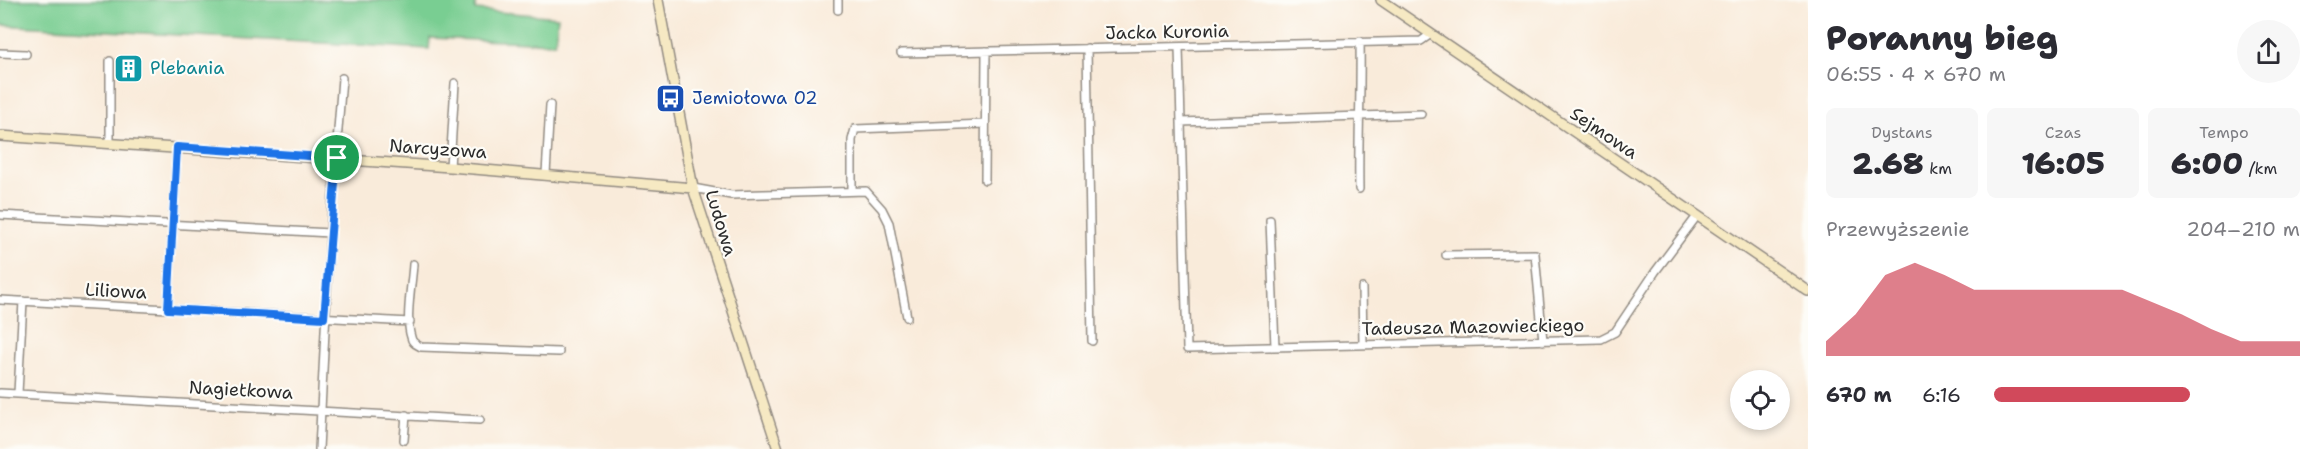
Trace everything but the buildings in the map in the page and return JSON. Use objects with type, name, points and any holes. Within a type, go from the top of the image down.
[{"type":"main road","name":"Ludowa","points":[[658,0],[693,188],[778,449]]},
{"type":"main road","name":"Sejmowa","points":[[1381,0],[1808,291]]},
{"type":"main road","name":"Narcyzowa","points":[[0,136],[450,166],[693,188]]},
{"type":"street","points":[[838,0],[838,10]]},
{"type":"street","name":"Jacka Kuronia","points":[[901,53],[1421,41],[1431,34]]},
{"type":"street","points":[[1359,189],[1360,41]]},
{"type":"street","points":[[1179,47],[1181,122],[1421,114]]},
{"type":"street","points":[[1087,48],[1092,341]]},
{"type":"street","points":[[985,180],[986,51]]},
{"type":"street","points":[[0,53],[26,54]]},
{"type":"street","points":[[110,61],[110,143]]},
{"type":"street","points":[[319,449],[324,318],[342,78]]},
{"type":"street","points":[[450,166],[455,83]]},
{"type":"street","points":[[546,174],[550,105]]},
{"type":"street","name":"Tadeusza Mazowieckiego","points":[[1181,122],[1187,349],[1601,339],[1612,335],[1697,216]]},
{"type":"street","points":[[852,191],[852,140],[855,129],[985,124]]},
{"type":"street","points":[[168,309],[177,147]]},
{"type":"street","points":[[693,188],[731,195],[866,191],[886,215],[907,317]]},
{"type":"street","points":[[0,215],[330,232]]},
{"type":"street","points":[[1270,220],[1275,346]]},
{"type":"street","points":[[1446,255],[1535,254],[1543,341]]},
{"type":"street","points":[[413,264],[410,322],[410,336],[413,343],[421,347],[559,352]]},
{"type":"street","points":[[1362,288],[1363,344]]},
{"type":"street","name":"Liliowa","points":[[0,300],[410,322]]},
{"type":"street","points":[[18,393],[23,301]]},
{"type":"street","name":"Nagietkowa","points":[[0,393],[321,409],[480,420]]},
{"type":"street","points":[[404,440],[406,415]]},
{"type":"green space","points":[[0,0],[476,0],[475,10],[558,17],[555,43],[430,38],[429,49],[0,25]]},
{"type":"place","name":"Plebania","points":[[129,68]]},
{"type":"place","name":"Jemiołowa 02","points":[[671,98]]},
{"type":"route","points":[[177,147],[337,158],[324,318],[168,309],[177,147]]}]
